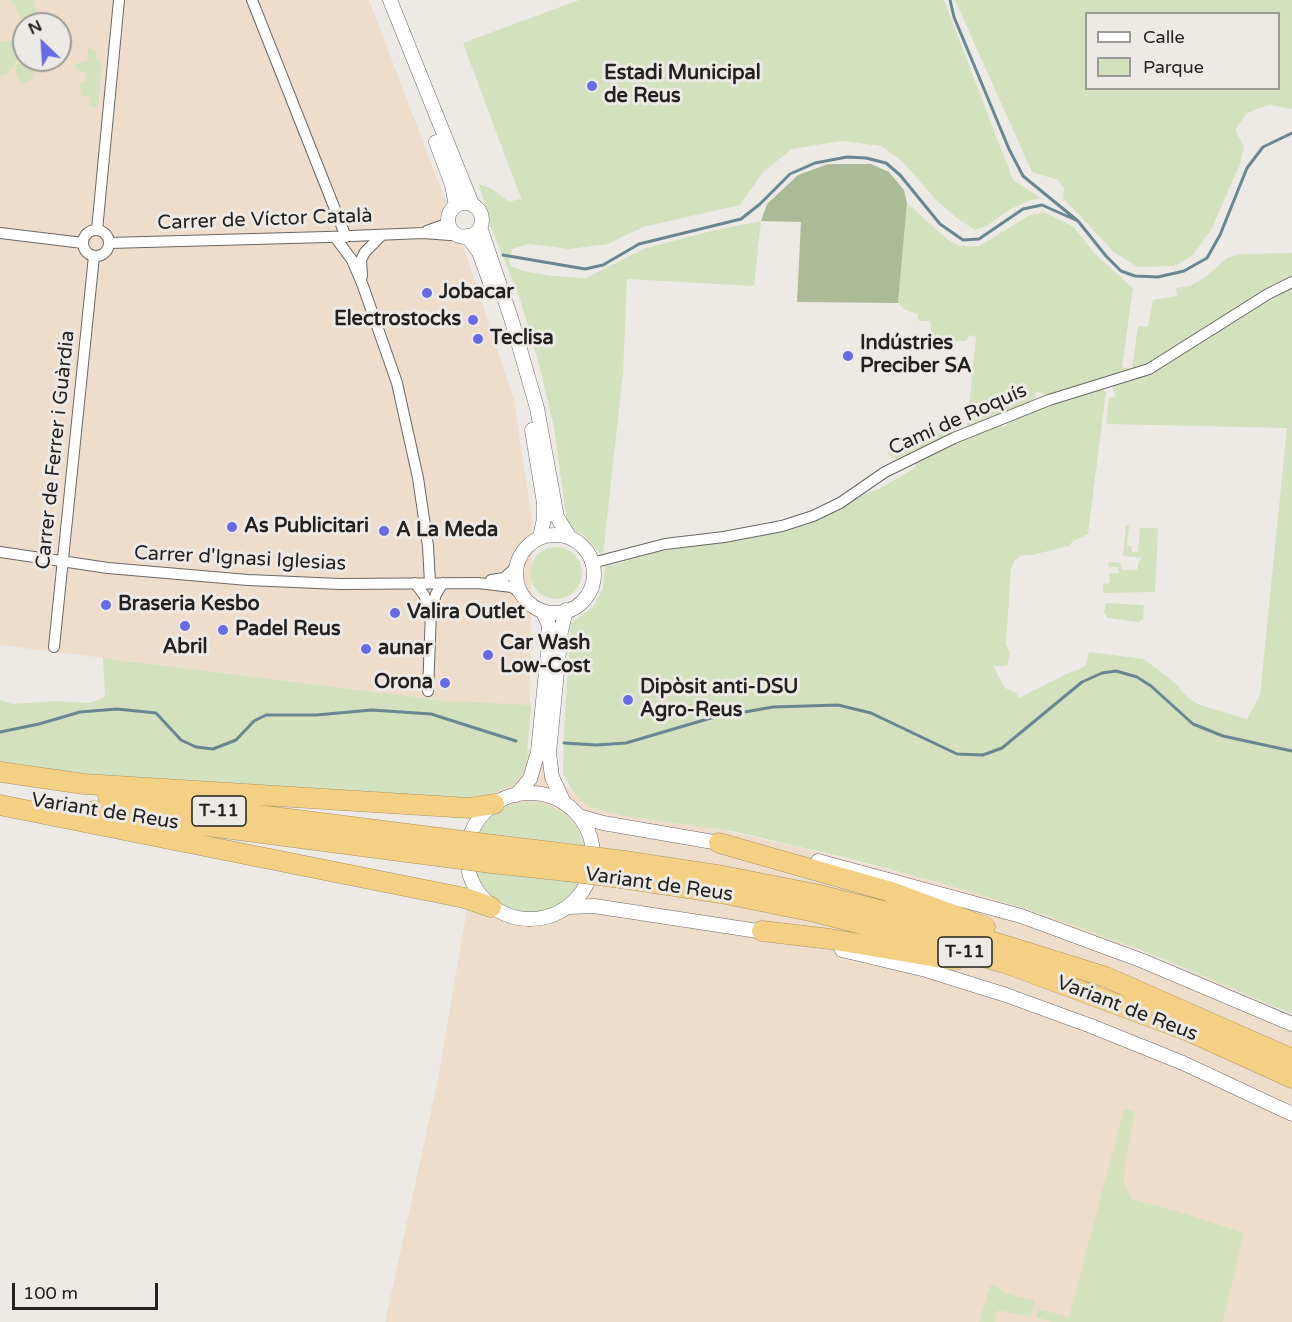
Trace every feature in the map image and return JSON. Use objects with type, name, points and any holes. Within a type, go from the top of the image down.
[{"type":"highway","points":[[0,772],[84,784],[469,808],[494,804]]},
{"type":"highway","name":"Variant de Reus","points":[[0,778],[126,800],[438,847],[623,869],[723,876],[826,897],[915,919],[1106,977],[1292,1059]]},
{"type":"highway","name":"Variant de Reus","points":[[0,795],[170,822],[438,847]]},
{"type":"highway","points":[[0,805],[465,898],[492,907]]},
{"type":"highway","points":[[719,843],[888,891],[1078,959],[1106,977]]},
{"type":"highway","name":"Variant de Reus","points":[[623,869],[721,893],[815,912],[1008,964],[1186,1030],[1292,1078]]},
{"type":"highway","points":[[762,931],[830,939],[953,960],[1038,981],[1119,1005]]},
{"type":"street","points":[[96,230],[119,0]]},
{"type":"street","points":[[252,0],[341,237],[363,286],[397,383],[418,478],[427,536],[430,583]]},
{"type":"street","points":[[382,0],[452,185],[456,206]]},
{"type":"street","points":[[390,0],[472,204]]},
{"type":"street","points":[[540,537],[544,519],[544,503],[531,424],[506,326],[479,252],[466,236],[454,232],[449,223],[449,215],[456,206],[466,203],[472,204],[482,215],[480,227],[511,318],[537,408],[557,517],[570,538]]},
{"type":"street","name":"Carrer de Víctor Català","points":[[423,233],[449,223]]},
{"type":"street","points":[[466,236],[475,233],[480,227]]},
{"type":"street","points":[[96,230],[105,234],[109,243],[104,253],[94,256],[84,250],[83,243],[86,234],[96,230]]},
{"type":"street","points":[[0,233],[83,243]]},
{"type":"street","name":"Carrer de Víctor Català","points":[[109,243],[423,233],[466,236]]},
{"type":"street","points":[[363,286],[362,260],[371,245],[382,235]]},
{"type":"street","name":"Carrer de Ferrer i Guàrdia","points":[[54,647],[94,256]]},
{"type":"street","name":"Camí de Roquís","points":[[592,562],[665,544],[724,537],[782,526],[813,516],[840,503],[885,472],[954,438],[1049,400],[1149,369],[1292,282]]},
{"type":"street","points":[[558,535],[570,538],[584,548],[592,562],[593,579],[586,596],[577,605],[558,612],[543,612],[530,604],[524,596],[518,582],[518,561],[528,547],[540,537],[558,535]]},
{"type":"street","name":"Carrer d'Ignasi Iglesias","points":[[0,552],[153,573],[248,580],[340,584],[478,583],[512,587],[524,596]]},
{"type":"street","name":"Carrer d'Ignasi Iglesias","points":[[478,583],[504,578],[513,570],[518,561]]},
{"type":"street","points":[[415,583],[424,595],[431,612]]},
{"type":"street","points":[[428,691],[431,612],[436,594],[443,583]]},
{"type":"street","points":[[564,803],[552,777],[549,753],[561,631],[566,610]]},
{"type":"street","points":[[516,795],[530,779],[538,752],[549,640],[549,625],[543,612]]},
{"type":"street","points":[[568,907],[583,890],[592,869],[590,836],[579,816],[564,803],[541,794],[516,795],[494,804],[478,819],[473,829],[466,861],[472,882],[483,900],[508,915],[527,920],[548,916],[568,907],[594,906],[762,931],[926,970],[1091,1026],[1183,1064],[1292,1114]]},
{"type":"street","points":[[579,816],[603,824],[814,861],[1021,916],[1153,965],[1292,1024]]},
{"type":"shaded area","points":[[0,0],[369,0],[467,257],[514,400],[532,520],[530,704],[525,747],[588,807],[623,816],[721,830],[951,886],[1048,916],[1121,943],[1292,1015],[1292,1322],[385,1322],[437,1084],[486,799],[449,701],[0,645]]},
{"type":"green space","points":[[10,0],[34,0],[33,5],[38,12],[18,12]]},
{"type":"green space","points":[[579,0],[944,0],[1013,180],[1041,198],[1027,201],[1007,211],[987,226],[975,230],[936,200],[903,162],[881,146],[841,141],[792,149],[763,172],[740,205],[643,227],[608,244],[569,249],[529,244],[512,249],[509,261],[511,266],[523,271],[586,278],[646,248],[761,221],[754,286],[627,279],[623,374],[603,555],[585,536],[572,529],[567,523],[554,427],[540,368],[520,299],[490,225],[479,184],[492,189],[509,202],[519,199],[522,201],[463,43]]},
{"type":"green space","points":[[955,0],[1292,0],[1292,109],[1269,105],[1256,109],[1246,114],[1235,130],[1244,146],[1240,164],[1211,230],[1193,255],[1175,266],[1138,267],[1115,253],[1063,198],[1064,188],[1058,180],[1032,172]]},
{"type":"green space","points":[[12,40],[12,68],[8,73],[0,76],[0,42]]},
{"type":"green space","points":[[90,47],[96,51],[97,60],[102,63],[98,108],[90,106],[89,97],[81,95],[80,85],[82,81],[86,81],[85,72],[77,70],[74,65],[89,60],[87,51]]},
{"type":"green space","points":[[16,72],[34,72],[31,80],[23,83],[17,78]]},
{"type":"green space","points":[[828,164],[871,164],[889,172],[904,190],[907,203],[898,303],[797,302],[801,222],[761,221],[767,204],[798,175]]},
{"type":"green space","points":[[907,203],[947,239],[960,246],[979,246],[1028,216],[1044,212],[1074,227],[1094,253],[1133,288],[1122,367],[1132,369],[1138,326],[1148,327],[1153,300],[1177,296],[1176,288],[1190,286],[1204,278],[1227,258],[1240,254],[1292,253],[1292,278],[1152,363],[1047,397],[1041,392],[1036,392],[1034,399],[1028,404],[967,427],[976,337],[970,335],[965,341],[932,342],[930,321],[919,321],[917,314],[904,309],[898,303]]},
{"type":"green space","points":[[1292,287],[1292,1014],[1149,953],[1045,915],[941,883],[737,832],[623,816],[588,807],[574,793],[563,774],[571,623],[593,607],[603,588],[605,566],[657,552],[760,535],[838,509],[915,468],[917,459],[985,428],[1006,426],[1009,419],[1102,388],[1106,392],[1088,534],[1073,541],[1069,546],[1032,555],[1021,555],[1015,560],[1011,568],[1006,644],[1010,653],[1007,666],[993,666],[1005,688],[1016,693],[1019,698],[1082,668],[1085,666],[1089,652],[1144,659],[1176,684],[1188,698],[1200,705],[1247,719],[1260,695],[1287,428],[1106,424],[1109,398],[1116,397],[1112,387],[1151,372]]},
{"type":"green space","points":[[957,421],[955,433],[896,459],[889,455],[888,445],[897,449]]},
{"type":"green space","points":[[1126,525],[1129,526],[1127,545],[1131,546],[1132,552],[1138,552],[1140,528],[1158,528],[1155,592],[1103,593],[1103,584],[1110,583],[1109,574],[1119,573],[1118,567],[1108,567],[1109,562],[1121,563],[1122,570],[1137,570],[1142,558],[1123,556]]},
{"type":"green space","points":[[556,547],[566,549],[574,555],[580,563],[582,573],[580,583],[574,591],[566,597],[556,599],[546,597],[538,591],[532,583],[530,573],[532,563],[538,555],[546,549]]},
{"type":"green space","points":[[1106,603],[1142,605],[1144,606],[1143,619],[1138,622],[1107,618],[1104,612]]},
{"type":"green space","points":[[103,658],[449,701],[531,705],[526,765],[522,775],[512,785],[496,791],[493,795],[464,801],[95,777],[0,762],[0,700],[12,704],[57,701],[90,703],[105,697]]},
{"type":"green space","points":[[526,802],[546,804],[563,813],[577,827],[584,845],[479,832],[491,817],[507,806]]},
{"type":"green space","points":[[476,870],[579,883],[570,896],[556,906],[540,912],[523,912],[507,908],[493,898],[482,885]]},
{"type":"green space","points":[[1124,1109],[1135,1112],[1124,1181],[1131,1199],[1244,1233],[1223,1322],[1051,1322],[1036,1317],[1038,1309],[1069,1317]]},
{"type":"green space","points":[[990,1285],[1005,1290],[1004,1293],[1035,1301],[1031,1317],[998,1310],[995,1322],[979,1322]]},
{"type":"waterway","points":[[950,0],[954,17],[1009,149],[1023,176],[1078,221],[1121,271],[1135,276],[1158,277],[1184,271],[1207,258],[1220,235],[1247,168],[1263,147],[1292,133]]},
{"type":"waterway","points":[[503,255],[585,269],[603,265],[639,244],[741,219],[760,204],[790,174],[815,163],[847,157],[866,158],[886,163],[900,175],[940,224],[963,240],[979,239],[1023,209],[1042,205],[1078,221]]},
{"type":"waterway","points":[[564,743],[596,745],[626,743],[711,718],[773,707],[838,705],[871,713],[957,754],[983,755],[1002,748],[1082,682],[1102,673],[1116,671],[1137,677],[1151,686],[1193,724],[1223,736],[1292,751]]},
{"type":"waterway","points":[[0,732],[80,712],[117,709],[156,713],[181,740],[196,747],[213,749],[236,740],[254,721],[266,715],[316,715],[372,710],[431,714],[516,741]]},
{"type":"place","name":"Estadi Municipal de Reus","points":[[592,86]]},
{"type":"place","name":"Jobacar","points":[[427,293]]},
{"type":"place","name":"Electrostocks","points":[[473,320]]},
{"type":"place","name":"Teclisa","points":[[478,339]]},
{"type":"place","name":"Indústries Preciber SA","points":[[848,356]]},
{"type":"place","name":"As Publicitari","points":[[232,527]]},
{"type":"place","name":"A La Meda","points":[[384,531]]},
{"type":"place","name":"Braseria Kesbo","points":[[106,605]]},
{"type":"place","name":"Valira Outlet","points":[[395,613]]},
{"type":"place","name":"Abril","points":[[185,626]]},
{"type":"place","name":"Padel Reus","points":[[223,630]]},
{"type":"place","name":"aunar","points":[[366,649]]},
{"type":"place","name":"Car Wash Low-Cost","points":[[488,655]]},
{"type":"place","name":"Orona","points":[[445,683]]},
{"type":"place","name":"Dipòsit anti-DSU Agro-Reus","points":[[628,700]]}]
